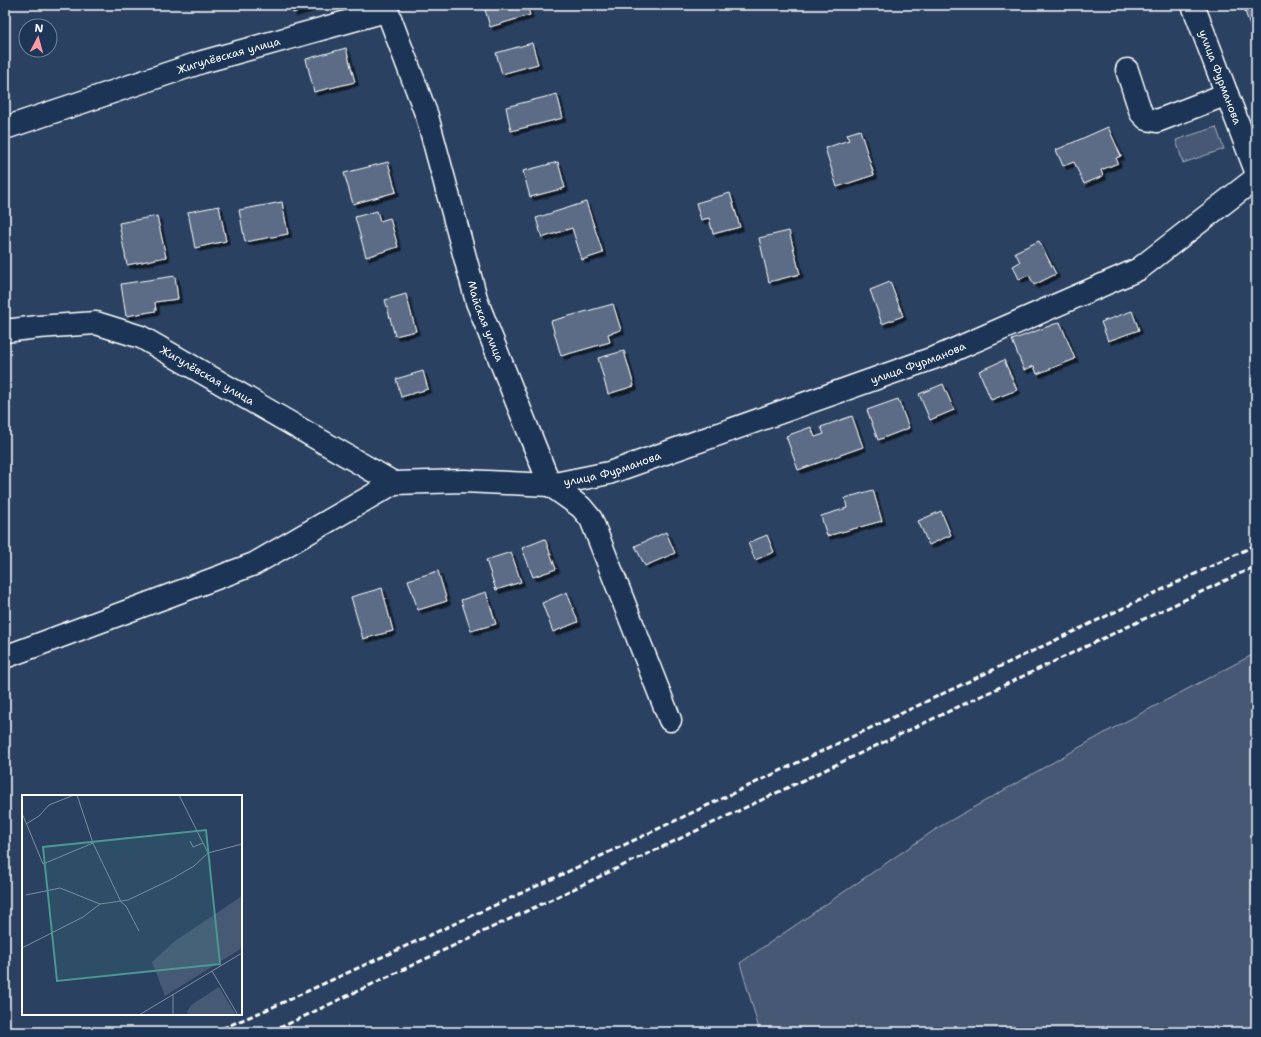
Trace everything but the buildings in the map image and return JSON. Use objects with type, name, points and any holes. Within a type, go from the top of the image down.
[{"type":"street","name":"улица Фурманова","points":[[1193,5],[1256,171]]},
{"type":"street","name":"Жигулёвская улица","points":[[5,128],[202,62],[385,8]]},
{"type":"street","name":"Майская улица","points":[[385,8],[427,116],[477,302],[550,485]]},
{"type":"street","points":[[1127,70],[1141,113],[1147,119],[1157,121],[1227,94]]},
{"type":"street","name":"улица Фурманова","points":[[550,485],[609,473],[942,355],[1139,269],[1256,178]]},
{"type":"street","name":"Жигулёвская улица","points":[[5,331],[96,323],[141,337],[394,483]]},
{"type":"street","points":[[5,657],[254,564],[394,483],[464,481],[550,485],[582,507],[591,519],[670,720]]},
{"type":"shaded area","points":[[1216,127],[1224,149],[1183,163],[1176,140]]},
{"type":"shaded area","points":[[1256,653],[1256,1024],[1239,1032],[760,1032],[740,963],[939,827],[1117,726]]},
{"type":"railway","points":[[214,1032],[273,1007],[565,873],[1256,545]]},
{"type":"railway","points":[[271,1032],[1256,566]]}]
